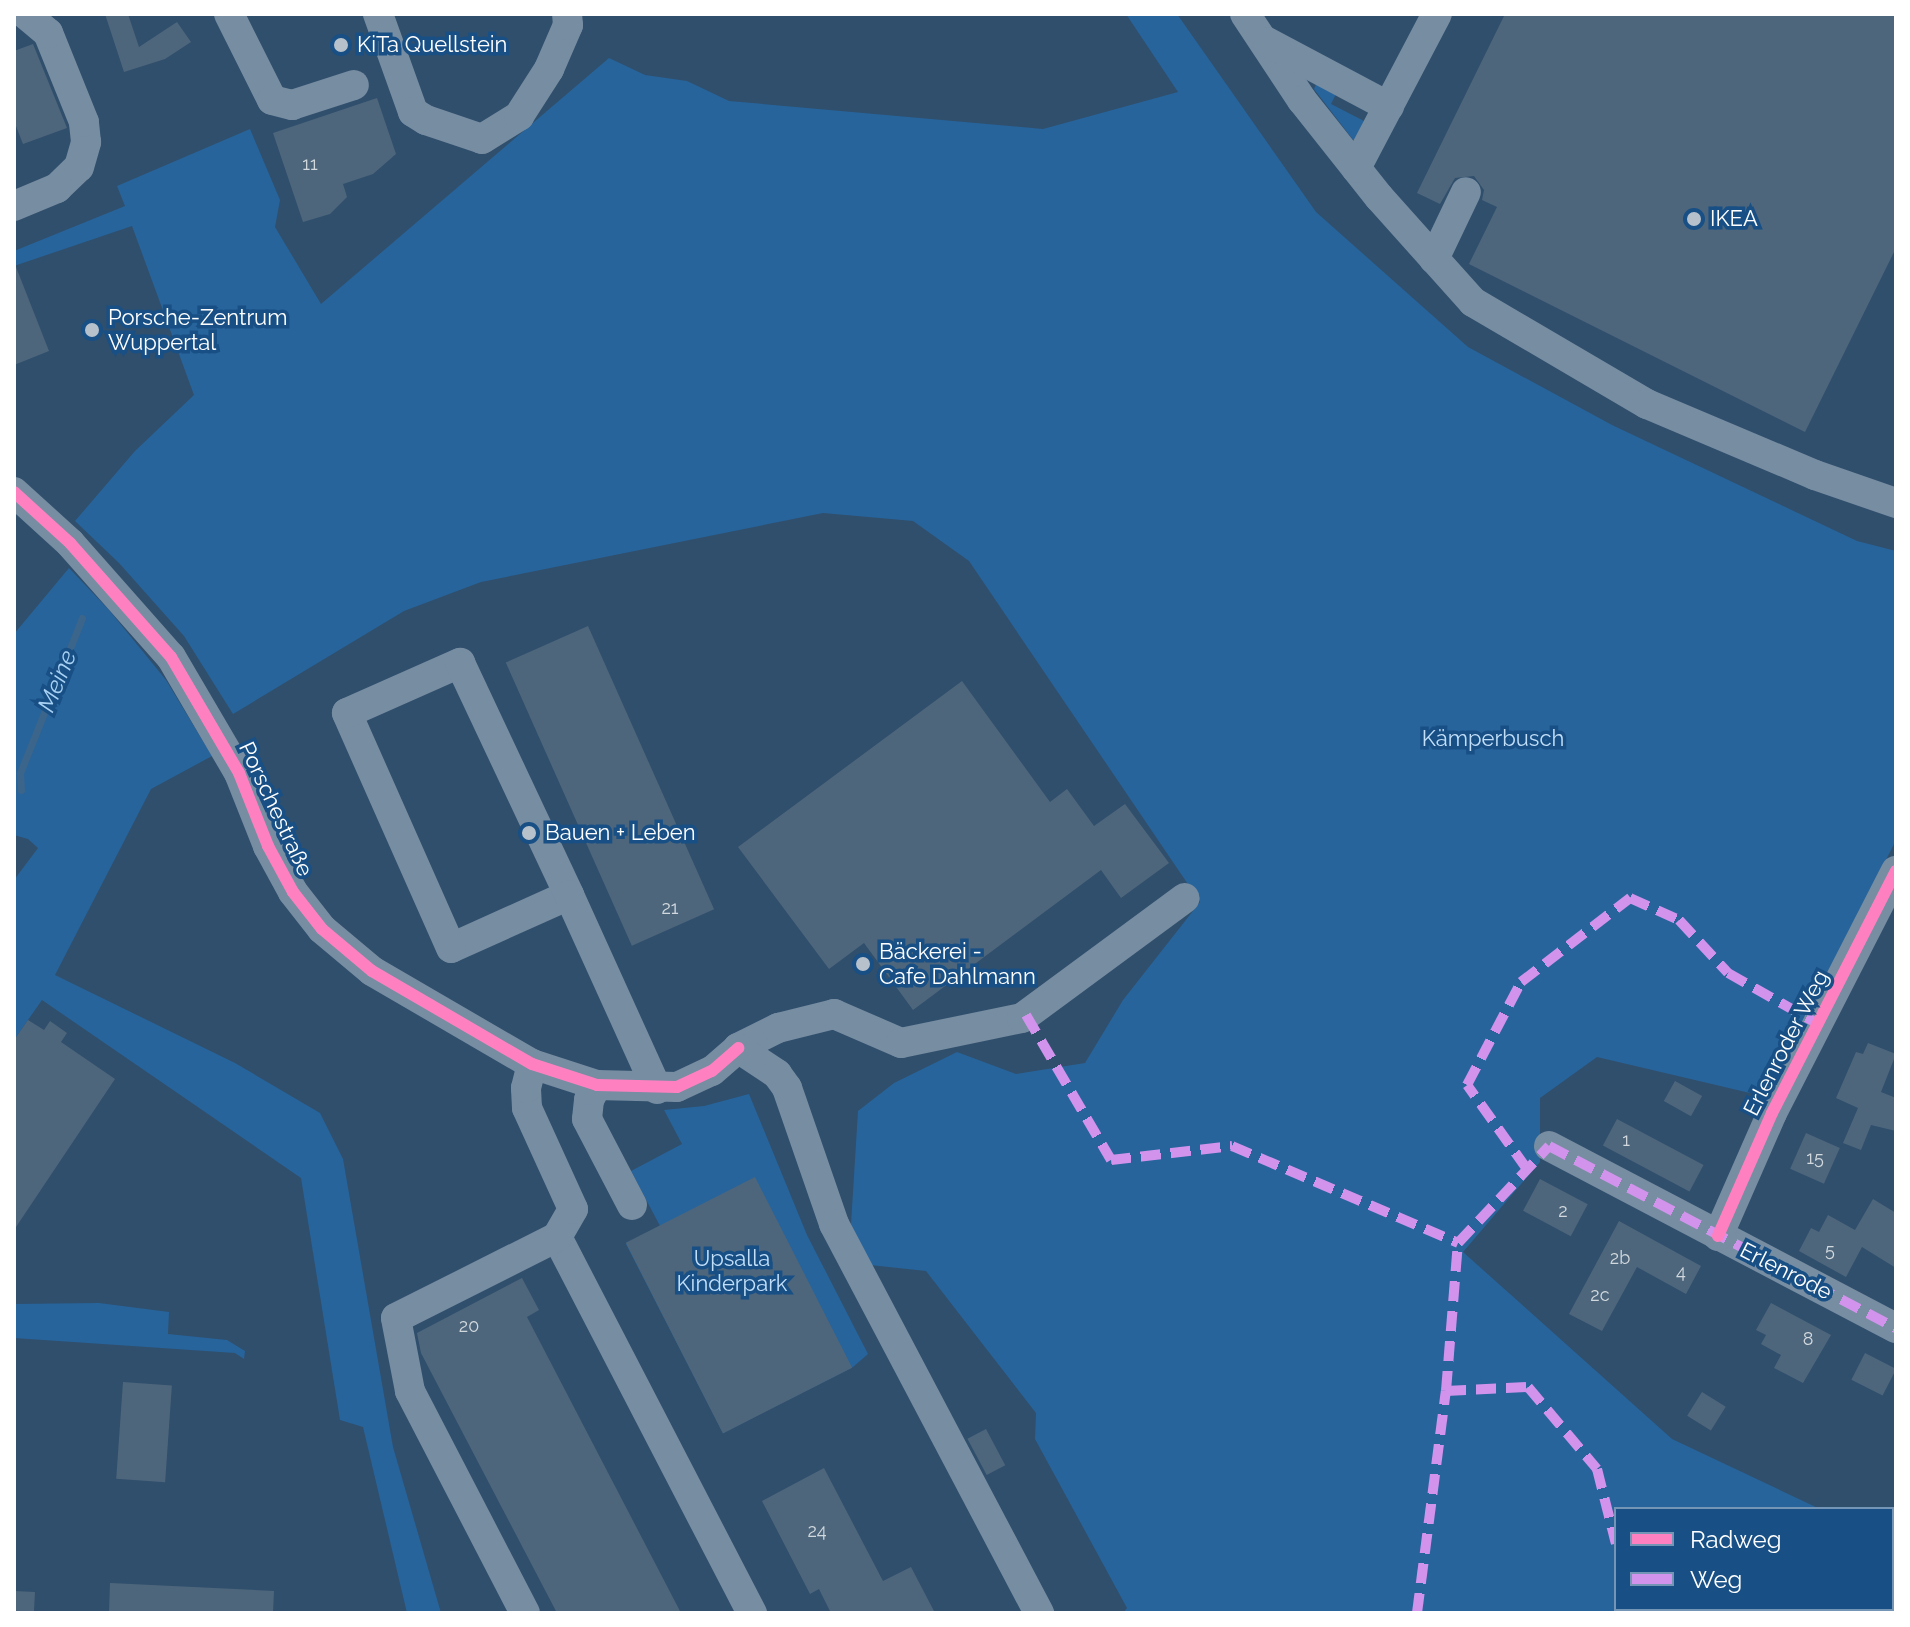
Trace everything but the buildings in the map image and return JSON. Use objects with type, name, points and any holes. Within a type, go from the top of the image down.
[{"type":"street","points":[[14,206],[57,188],[79,167],[86,142],[84,122],[48,33],[25,14]]},
{"type":"street","points":[[229,14],[272,100],[292,105],[354,85]]},
{"type":"street","points":[[378,14],[413,112],[426,120],[482,139],[519,116],[543,80],[568,25],[566,14]]},
{"type":"street","points":[[1245,14],[1302,100],[1356,168],[1473,302],[1647,404],[1815,475],[1896,503]]},
{"type":"street","points":[[1356,168],[1437,14]]},
{"type":"street","points":[[1261,40],[1389,107]]},
{"type":"street","points":[[1434,259],[1466,192]]},
{"type":"street","name":"Porschestraße","points":[[14,492],[70,543],[171,657],[239,773],[268,846],[293,892],[322,929],[372,971],[532,1064],[597,1085],[657,1089],[677,1087],[712,1071],[738,1048],[778,1028],[834,1014],[901,1043],[1022,1018],[1185,898]]},
{"type":"street","points":[[569,895],[451,948],[347,713],[460,663],[569,895],[657,1089]]},
{"type":"street","name":"Erlenroder Weg","points":[[1718,1236],[1772,1113],[1896,871]]},
{"type":"street","points":[[738,1048],[777,1074],[787,1088],[834,1224],[1039,1613]]},
{"type":"street","points":[[525,1613],[410,1391],[396,1318],[557,1237],[573,1209],[527,1108],[526,1088],[532,1064]]},
{"type":"street","points":[[597,1085],[589,1100],[587,1119],[632,1205]]},
{"type":"street","name":"Erlenrode","points":[[1549,1146],[1896,1328]]},
{"type":"street","points":[[557,1237],[752,1613]]},
{"type":"green space","name":"Kämperbusch","points":[[1126,14],[1177,14],[1316,212],[1468,347],[1612,425],[1857,541],[1896,551],[1896,840],[1767,1097],[1597,1057],[1540,1098],[1540,1162],[1463,1252],[1672,1439],[1816,1507],[1614,1507],[1614,1611],[1894,1611],[1894,1548],[1896,1613],[1123,1613],[1127,1608],[1035,1439],[1036,1413],[926,1271],[870,1265],[851,1224],[858,1111],[894,1083],[957,1052],[1016,1074],[1085,1063],[1123,1000],[1200,902],[969,561],[913,521],[823,513],[481,582],[404,611],[233,714],[184,636],[119,563],[75,521],[135,451],[194,395],[132,226],[14,266],[14,251],[125,206],[117,186],[250,129],[280,200],[275,227],[321,304],[609,58],[645,75],[687,81],[729,101],[1043,129],[1178,92]]},
{"type":"green space","points":[[1317,82],[1338,90],[1331,104],[1364,121],[1354,141],[1314,89]]},
{"type":"green space","points":[[69,568],[109,610],[166,680],[212,756],[151,789],[55,975],[235,1063],[320,1113],[343,1159],[393,1447],[441,1613],[407,1613],[363,1427],[340,1420],[301,1178],[42,1000],[14,1040],[14,880],[38,848],[28,839],[14,835],[14,634]]},
{"type":"green space","name":"Upsalla Kinderpark","points":[[749,1094],[807,1235],[868,1354],[853,1367],[723,1433],[626,1244],[660,1226],[631,1171],[682,1144],[664,1110],[704,1106]]},
{"type":"green space","points":[[99,1303],[169,1312],[168,1334],[227,1340],[245,1351],[244,1359],[235,1353],[14,1338],[14,1304]]},
{"type":"waterway","name":"Meine","points":[[21,790],[20,773],[82,618]]},
{"type":"marked path","points":[[1527,1169],[1467,1085],[1521,982],[1630,898],[1679,920],[1728,973],[1818,1024]]},
{"type":"marked path","points":[[1026,1015],[1111,1160],[1232,1146],[1458,1243]]},
{"type":"marked path","points":[[1417,1613],[1446,1391],[1458,1243],[1549,1146],[1896,1328]]},
{"type":"marked path","points":[[1446,1391],[1528,1387],[1597,1469],[1614,1536]]},
{"type":"cycle path","points":[[14,492],[70,543],[171,657],[239,773],[268,846],[293,892],[322,929],[372,971],[532,1064],[597,1085],[677,1087],[712,1071],[738,1048]]},
{"type":"cycle path","points":[[1718,1236],[1772,1113],[1896,871]]},
{"type":"place","name":"KiTa Quellstein","points":[[341,45]]},
{"type":"place","name":"IKEA","points":[[1694,219]]},
{"type":"place","name":"Porsche-Zentrum Wuppertal","points":[[92,330]]},
{"type":"place","name":"Bauen + Leben","points":[[529,833]]},
{"type":"place","name":"Bäckerei - Cafe Dahlmann","points":[[863,964]]}]
